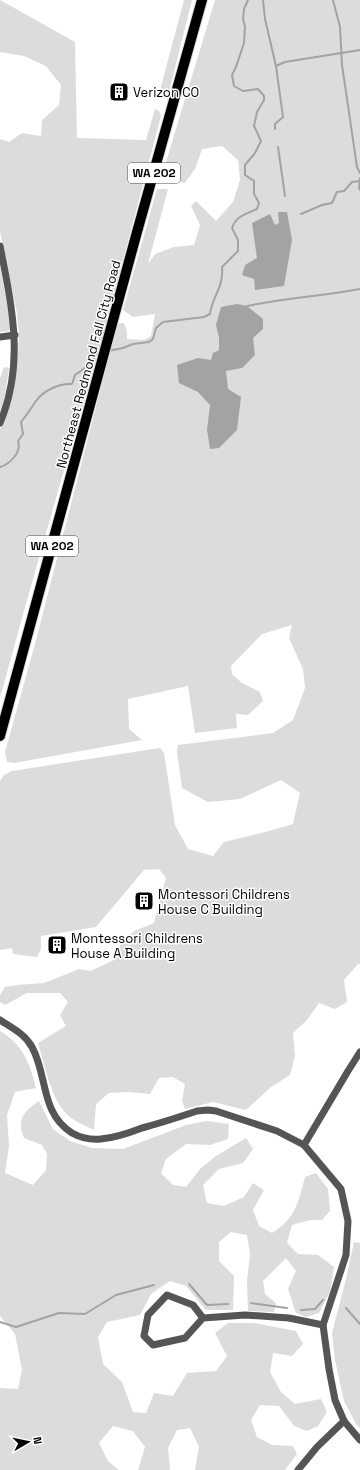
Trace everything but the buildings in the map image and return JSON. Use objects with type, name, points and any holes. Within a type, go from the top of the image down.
[{"type":"main road","name":"Northeast Redmond Fall City Road","points":[[0,736],[202,0]]},
{"type":"street","points":[[0,246],[13,312],[15,335],[11,392],[0,423]]},
{"type":"street","points":[[0,337],[15,335]]},
{"type":"street","points":[[0,1020],[21,1034],[32,1047],[49,1104],[56,1118],[65,1128],[76,1135],[87,1138],[101,1139],[119,1136],[197,1111],[208,1110],[216,1111],[277,1131],[304,1145],[341,1189],[348,1221],[346,1255],[323,1325],[335,1400],[344,1421],[360,1440]]},
{"type":"street","points":[[304,1145],[360,1052]]},
{"type":"street","points":[[203,1318],[193,1305],[167,1296],[148,1315],[144,1336],[153,1345],[186,1338],[203,1318],[245,1315],[289,1318],[323,1325]]},
{"type":"street","points":[[298,1470],[317,1447],[344,1421]]},
{"type":"shaded area","points":[[0,0],[75,42],[77,138],[146,140],[155,109],[159,111],[161,116],[108,317],[102,348],[79,418],[0,698],[0,429],[5,419],[17,368],[19,337],[17,313],[0,232],[0,139],[9,142],[22,133],[41,136],[42,120],[59,105],[61,85],[46,66],[24,56],[0,52]]},
{"type":"shaded area","points":[[184,0],[192,0],[169,92],[159,94]]},
{"type":"shaded area","points":[[215,0],[360,0],[360,964],[358,964],[344,980],[347,1002],[335,1009],[319,1003],[307,1020],[293,1033],[295,1056],[290,1075],[271,1087],[246,1110],[213,1102],[185,1109],[182,1101],[185,1084],[173,1077],[159,1078],[150,1094],[129,1092],[109,1093],[96,1104],[94,1130],[70,1117],[58,1103],[48,1078],[38,1043],[66,1026],[60,1015],[68,1002],[60,993],[27,993],[5,1005],[0,1002],[0,995],[5,987],[44,983],[79,969],[91,971],[116,959],[120,945],[134,931],[154,923],[166,878],[159,869],[144,870],[96,927],[41,936],[41,949],[37,957],[13,954],[12,948],[0,950],[0,781],[4,775],[12,771],[160,748],[164,753],[175,825],[188,849],[213,856],[224,842],[293,824],[300,793],[281,780],[240,799],[208,802],[182,788],[177,752],[178,745],[273,733],[293,720],[305,688],[303,669],[289,638],[292,625],[262,634],[231,666],[232,674],[242,683],[260,692],[263,701],[248,715],[236,714],[237,728],[195,733],[188,686],[128,699],[129,729],[142,740],[14,763],[7,762],[5,752],[36,640],[116,329],[119,323],[124,323],[127,331],[127,339],[144,340],[151,336],[155,314],[133,317],[123,310],[157,189],[168,189],[148,264],[155,254],[174,247],[194,245],[200,225],[191,206],[196,201],[216,221],[233,202],[240,180],[238,160],[222,146],[202,149],[195,169],[185,183],[171,180],[163,172]]},
{"type":"shaded area","points":[[278,212],[287,212],[292,240],[284,286],[255,290],[254,279],[242,275],[245,265],[257,258],[252,223],[270,214],[275,225],[279,223]]},
{"type":"shaded area","points":[[0,266],[11,326],[9,331],[0,332]]},
{"type":"shaded area","points":[[237,304],[247,306],[263,319],[263,329],[253,338],[255,355],[242,368],[226,371],[228,389],[241,397],[237,430],[219,448],[210,449],[207,430],[210,405],[198,392],[179,383],[177,365],[198,358],[211,360],[213,353],[219,350],[219,338],[216,325],[221,307]]},
{"type":"shaded area","points":[[4,367],[9,368],[5,395],[0,411],[0,378]]},
{"type":"shaded area","points":[[0,1031],[8,1036],[20,1048],[28,1063],[36,1088],[15,1092],[7,1115],[9,1146],[5,1173],[33,1185],[46,1170],[47,1154],[42,1145],[24,1138],[21,1126],[23,1116],[29,1108],[39,1101],[53,1129],[70,1141],[92,1148],[123,1149],[186,1125],[207,1121],[229,1124],[228,1139],[210,1145],[186,1144],[166,1159],[161,1173],[173,1185],[186,1187],[201,1168],[216,1156],[246,1138],[253,1149],[243,1163],[219,1169],[203,1185],[207,1203],[224,1206],[244,1197],[253,1183],[264,1190],[253,1210],[259,1226],[272,1233],[291,1216],[298,1202],[305,1177],[316,1173],[328,1189],[330,1211],[322,1220],[310,1220],[292,1225],[287,1243],[298,1254],[318,1255],[334,1267],[330,1292],[319,1313],[306,1317],[296,1313],[288,1289],[296,1271],[286,1258],[263,1281],[265,1294],[276,1303],[274,1312],[248,1311],[247,1281],[250,1254],[247,1235],[231,1232],[219,1242],[219,1261],[234,1276],[233,1310],[206,1310],[186,1286],[170,1281],[151,1294],[140,1315],[107,1322],[98,1337],[103,1364],[122,1382],[133,1412],[146,1413],[154,1393],[173,1396],[187,1373],[216,1371],[227,1356],[215,1333],[228,1323],[254,1323],[296,1331],[303,1344],[292,1356],[273,1353],[270,1372],[281,1392],[295,1404],[321,1399],[327,1412],[318,1426],[307,1431],[294,1426],[279,1406],[260,1405],[251,1420],[257,1437],[272,1445],[293,1446],[297,1454],[285,1470],[195,1470],[199,1447],[190,1428],[177,1430],[168,1448],[170,1470],[138,1470],[145,1447],[133,1431],[113,1426],[99,1443],[108,1461],[119,1470],[0,1470],[0,1388],[18,1389],[22,1370],[15,1334],[0,1316]]},
{"type":"shaded area","points":[[354,1242],[360,1243],[360,1428],[356,1424],[344,1401],[335,1360],[332,1333]]},
{"type":"waterway","points":[[108,351],[133,344],[149,342],[153,339],[156,328],[163,322],[204,317],[210,314],[213,302],[220,286],[222,267],[238,251],[238,240],[232,228],[239,218],[257,209],[259,203],[254,194],[254,181],[245,175],[245,165],[255,153],[261,141],[254,126],[257,112],[264,100],[264,96],[258,89],[243,91],[234,86],[232,75],[244,43],[245,27],[243,19],[244,9],[248,0]]},
{"type":"waterway","points":[[263,0],[265,19],[276,66],[283,117],[275,124],[275,129]]},
{"type":"waterway","points":[[333,0],[340,27],[342,65],[357,167],[360,173]]},
{"type":"waterway","points":[[276,66],[285,62],[360,50]]},
{"type":"waterway","points":[[278,147],[285,196]]},
{"type":"waterway","points":[[360,178],[360,190]]},
{"type":"waterway","points":[[301,214],[322,205],[332,203],[337,192],[344,191],[352,182],[360,181]]},
{"type":"waterway","points":[[247,306],[360,289]]},
{"type":"waterway","points":[[0,467],[8,463],[17,453],[19,445],[18,441],[23,434],[21,422],[39,397],[52,388],[72,384],[75,375],[85,368],[100,353]]},
{"type":"waterway","points":[[189,1284],[207,1305],[228,1304]]},
{"type":"waterway","points":[[0,1322],[16,1327],[59,1313],[85,1314],[116,1295],[154,1285]]},
{"type":"waterway","points":[[301,1310],[315,1309],[323,1300]]},
{"type":"waterway","points":[[251,1303],[287,1308]]},
{"type":"waterway","points":[[346,1308],[360,1324]]},
{"type":"place","name":"Verizon CO","points":[[119,92]]},
{"type":"place","name":"Montessori Childrens House C Building","points":[[144,901]]},
{"type":"place","name":"Montessori Childrens House A Building","points":[[57,945]]}]
